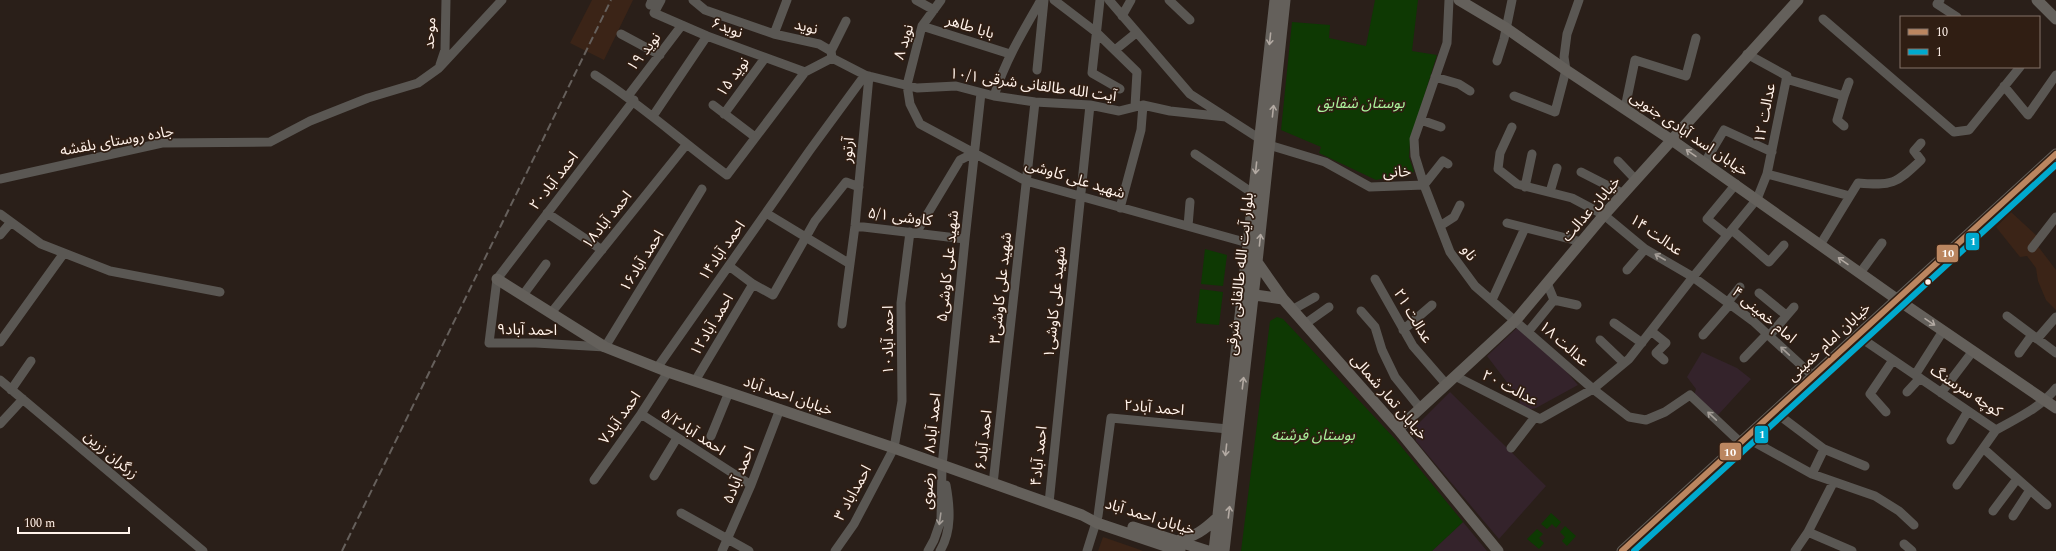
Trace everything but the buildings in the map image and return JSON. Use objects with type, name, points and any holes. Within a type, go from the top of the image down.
[{"type":"main road","name":"بلوار آیت الله طالقانی شرقی","points":[[1214,551],[1228,429],[1248,294],[1258,262],[1264,142],[1275,0]]},
{"type":"main road","name":"بلوار آیت الله طالقانی شرقی","points":[[1224,551],[1248,294],[1248,243],[1254,194],[1264,142],[1285,0]]},
{"type":"main road","name":"خیابان اسد آبادی جنوبی","points":[[1459,0],[1506,28],[1566,70],[1705,162],[1898,300],[2056,408]]},
{"type":"main road","name":"خیابان عدالت","points":[[1398,429],[1516,320],[1604,215],[1798,0]]},
{"type":"main road","points":[[2036,0],[2056,19]]},
{"type":"main road","points":[[2046,0],[2056,10]]},
{"type":"main road","name":"خیابان امام خمینی","points":[[1622,551],[1814,377],[2056,154]]},
{"type":"main road","name":"خیابان تمار شمالی","points":[[1258,262],[1292,310],[1398,429],[1498,551]]},
{"type":"main road","name":"خیابان احمد آباد","points":[[497,279],[605,347],[657,368],[894,448],[1082,515],[1178,546],[1208,551]]},
{"type":"main road","points":[[1248,294],[1283,299]]},
{"type":"main road","points":[[1178,546],[1201,533],[1218,517]]},
{"type":"street","name":"موحد","points":[[439,68],[445,50],[446,0]]},
{"type":"street","name":"جاده روستای بلقشه","points":[[0,179],[162,143],[270,142],[310,121],[368,98],[418,83],[439,68],[502,0]]},
{"type":"street","name":"نوید۶","points":[[661,0],[654,13],[707,36],[805,72]]},
{"type":"street","name":"نوید","points":[[693,0],[705,10],[774,34],[819,44],[831,54],[867,76],[907,85]]},
{"type":"street","points":[[774,34],[787,0]]},
{"type":"street","points":[[916,0],[934,10]]},
{"type":"street","name":"نوید ۸","points":[[907,85],[922,26],[941,0]]},
{"type":"street","points":[[994,96],[1001,74],[1010,54],[1041,0]]},
{"type":"street","points":[[1037,70],[1044,0]]},
{"type":"street","points":[[1054,0],[1096,32],[1137,72],[1141,130],[1120,208]]},
{"type":"street","points":[[1100,0],[1092,73],[1120,89]]},
{"type":"street","points":[[1109,0],[1190,94],[1264,142]]},
{"type":"street","points":[[1122,16],[1131,0]]},
{"type":"street","points":[[1169,0],[1190,20]]},
{"type":"street","name":"ناو","points":[[1449,0],[1447,43],[1414,139],[1415,156],[1424,185],[1450,252],[1475,286],[1516,320]]},
{"type":"street","points":[[1497,61],[1512,0]]},
{"type":"street","points":[[1514,96],[1555,112],[1566,70],[1564,57],[1567,34],[1574,19],[1579,0]]},
{"type":"street","points":[[1940,0],[1937,4],[1955,16]]},
{"type":"street","points":[[1823,20],[1954,132],[1969,130],[2019,68]]},
{"type":"street","points":[[595,75],[631,98],[686,145],[727,175],[805,72],[831,54],[846,21]]},
{"type":"street","name":"نوید ۱۹","points":[[631,98],[682,26]]},
{"type":"street","name":"بابا طاهر","points":[[922,26],[1010,54]]},
{"type":"street","points":[[1115,50],[1136,33]]},
{"type":"street","points":[[620,34],[660,55]]},
{"type":"street","points":[[653,116],[707,36]]},
{"type":"street","points":[[1625,108],[1635,60],[1686,76],[1696,38]]},
{"type":"street","name":"عدالت ۱۲","points":[[1593,389],[1624,363],[1758,199],[1768,174],[1786,76],[1748,54]]},
{"type":"street","name":"نوید ۱۵","points":[[724,114],[765,58]]},
{"type":"street","points":[[2004,86],[2028,115],[2056,75]]},
{"type":"street","name":"احمد آباد۱۴","points":[[657,368],[810,150],[867,76]]},
{"type":"street","name":"آرتور","points":[[842,324],[859,187],[867,76]]},
{"type":"street","points":[[1435,77],[1459,84],[1470,91]]},
{"type":"street","points":[[1786,79],[1844,96]]},
{"type":"street","points":[[1844,126],[1837,120],[1849,82]]},
{"type":"street","name":"آیت الله طالقانی شرقی ۱۰/۱","points":[[907,85],[917,88],[956,86],[994,96],[1035,102],[1090,105],[1119,112],[1139,106],[1226,117]]},
{"type":"street","name":"شهید علی کاوشی","points":[[907,85],[910,104],[914,115],[920,124],[1026,181],[1248,243]]},
{"type":"street","name":"شهید علی کاوشی۵","points":[[951,382],[981,93]]},
{"type":"street","name":"احمد آباد۲۰","points":[[497,279],[631,98]]},
{"type":"street","name":"شهید علی کاوشی۳","points":[[1003,399],[1035,102]]},
{"type":"street","points":[[713,105],[755,137]]},
{"type":"street","name":"شهید علی کاوشی۱","points":[[1058,411],[1090,105]]},
{"type":"street","points":[[1421,120],[1441,126]]},
{"type":"street","points":[[1512,127],[1500,153],[1498,168],[1517,184],[1525,187],[1532,154]]},
{"type":"street","points":[[1705,162],[1724,130],[1772,152]]},
{"type":"street","name":"خانی","points":[[1264,142],[1325,162],[1370,187],[1424,185]]},
{"type":"street","points":[[1820,245],[1858,183],[1882,185],[1895,182],[1906,175],[1921,160],[1914,151],[1921,142]]},
{"type":"street","name":"احمد آباد۱۸","points":[[550,313],[686,145]]},
{"type":"street","points":[[913,233],[960,160],[974,153]]},
{"type":"street","points":[[1195,154],[1254,194]]},
{"type":"street","points":[[1424,185],[1443,161],[1448,164]]},
{"type":"street","points":[[1618,161],[1636,180]]},
{"type":"street","points":[[1550,192],[1557,168]]},
{"type":"street","points":[[1581,172],[1624,194]]},
{"type":"street","points":[[1768,174],[1850,196]]},
{"type":"street","points":[[729,266],[753,284],[773,295],[815,220],[846,182],[859,187]]},
{"type":"street","points":[[1736,184],[1707,219],[1730,233],[1769,262],[1784,245]]},
{"type":"street","name":"عدالت ۱۴","points":[[1525,187],[1572,198],[1604,215],[1645,249],[1693,277]]},
{"type":"street","name":"احمد آباد۱۶","points":[[605,347],[702,189]]},
{"type":"street","points":[[1188,226],[1190,202]]},
{"type":"street","points":[[1440,226],[1454,217],[1460,205]]},
{"type":"street","points":[[547,213],[602,250]]},
{"type":"street","points":[[766,213],[850,264]]},
{"type":"street","points":[[0,214],[41,244],[110,271],[220,292]]},
{"type":"street","points":[[2032,248],[2056,217]]},
{"type":"street","points":[[0,235],[11,222]]},
{"type":"street","points":[[1507,223],[1582,242]]},
{"type":"street","name":"کاوشی ۵/۱","points":[[855,226],[965,239]]},
{"type":"street","points":[[1492,300],[1525,228]]},
{"type":"street","name":"احمد آباد۱۰","points":[[894,448],[902,401],[902,303],[913,233]]},
{"type":"street","points":[[1860,273],[1882,243]]},
{"type":"street","points":[[1627,270],[1645,249]]},
{"type":"street","points":[[0,342],[64,253]]},
{"type":"street","points":[[523,295],[546,264]]},
{"type":"street","name":"امام خمینی ۴","points":[[1693,277],[1729,303],[1768,335],[1814,377]]},
{"type":"street","name":"احمد آباد۹","points":[[497,279],[489,343],[536,343],[605,347]]},
{"type":"street","name":"عدالت ۲۱","points":[[1375,279],[1413,346],[1446,384]]},
{"type":"street","points":[[1547,283],[1554,300]]},
{"type":"street","name":"احمد آباد۱۲","points":[[695,381],[753,284]]},
{"type":"street","points":[[1703,335],[1740,287]]},
{"type":"street","points":[[1759,293],[1786,315]]},
{"type":"street","points":[[1292,310],[1316,296]]},
{"type":"street","points":[[1554,300],[1577,305]]},
{"type":"street","points":[[1528,332],[1554,300]]},
{"type":"street","points":[[1404,330],[1432,306]]},
{"type":"street","points":[[1305,324],[1329,307]]},
{"type":"street","points":[[1744,358],[1794,307]]},
{"type":"street","points":[[1361,312],[1375,327],[1382,350],[1395,377],[1420,408]]},
{"type":"street","points":[[2007,316],[2056,353]]},
{"type":"street","points":[[2019,354],[2056,317]]},
{"type":"street","name":"عدالت ۱۸","points":[[1516,320],[1593,389],[1629,417],[1646,420],[1665,412],[1690,395],[1744,440]]},
{"type":"street","points":[[1614,323],[1642,342]]},
{"type":"street","points":[[1651,331],[1666,343],[1656,353],[1664,360]]},
{"type":"street","points":[[1908,392],[1916,375],[1943,331]]},
{"type":"street","name":"کوچه سرسنگ","points":[[1858,336],[1996,430],[2046,400],[2056,388]]},
{"type":"street","points":[[1600,340],[1624,363]]},
{"type":"street","points":[[1941,393],[1973,351]]},
{"type":"street","points":[[1886,412],[1870,394],[1893,360]]},
{"type":"street","points":[[11,390],[31,361]]},
{"type":"street","name":"احمد آباد۷","points":[[594,480],[641,414],[668,372]]},
{"type":"street","name":"عدالت ۲۰","points":[[1455,376],[1540,419],[1593,389]]},
{"type":"street","name":"زرگران زرین","points":[[0,380],[203,551]]},
{"type":"street","name":"احمد آباد۸","points":[[942,466],[951,382]]},
{"type":"street","points":[[710,436],[729,392]]},
{"type":"street","points":[[0,424],[23,399]]},
{"type":"street","name":"احمد آباد۶","points":[[993,484],[1003,399]]},
{"type":"street","name":"احمد آباد۵","points":[[722,551],[751,485],[780,409]]},
{"type":"street","name":"احمد آباد۴","points":[[1049,503],[1058,411]]},
{"type":"street","points":[[1951,440],[1968,411]]},
{"type":"street","points":[[1775,412],[1824,449],[1865,466]]},
{"type":"street","name":"احمد آباد۵/۲","points":[[641,414],[751,485]]},
{"type":"street","points":[[1511,448],[1535,417]]},
{"type":"street","name":"احمد آباد۲","points":[[1098,519],[1111,418],[1228,429]]},
{"type":"street","points":[[1957,485],[1984,449],[1996,430]]},
{"type":"street","points":[[654,476],[676,438]]},
{"type":"street","points":[[1744,440],[1833,483],[1875,496],[1899,511],[1914,525]]},
{"type":"street","name":"احمداباد ۳","points":[[835,551],[854,524],[894,448]]},
{"type":"street","points":[[1812,474],[1824,449]]},
{"type":"street","points":[[1984,449],[2047,505]]},
{"type":"street","name":"رضوی","points":[[928,551],[934,540],[941,520],[942,466]]},
{"type":"street","name":"رضوی","points":[[940,551],[948,530],[950,509],[942,466]]},
{"type":"street","points":[[1993,511],[2018,479]]},
{"type":"street","points":[[1795,551],[1808,532],[1833,483]]},
{"type":"street","points":[[2012,516],[2030,490]]},
{"type":"street","points":[[681,513],[749,551]]},
{"type":"street","points":[[1087,551],[1098,519]]},
{"type":"street","points":[[1808,532],[1852,551]]},
{"type":"street","points":[[1904,544],[1912,551]]},
{"type":"shaded area","points":[[592,0],[633,0],[604,60],[570,43]]},
{"type":"shaded area","points":[[2011,212],[2037,236],[2034,241],[2056,270],[2056,310],[2046,300],[2038,281],[2036,268],[2027,256],[2020,257],[1996,227]]},
{"type":"shaded area","points":[[1519,326],[1552,355],[1578,385],[1536,408],[1528,410],[1520,404],[1519,398],[1487,356]]},
{"type":"shaded area","points":[[1702,352],[1737,368],[1751,379],[1718,415],[1694,396],[1696,389],[1687,377]]},
{"type":"shaded area","points":[[1450,392],[1546,486],[1499,539],[1416,441],[1416,426]]},
{"type":"shaded area","points":[[1463,522],[1487,551],[1432,551]]},
{"type":"shaded area","points":[[1103,537],[1135,548],[1143,551],[1098,551]]},
{"type":"green space","name":"بوستان شقایق","points":[[1375,0],[1418,0],[1412,51],[1437,55],[1410,141],[1409,157],[1414,172],[1376,180],[1319,153],[1321,147],[1281,130],[1292,22],[1330,25],[1329,38],[1366,46]]},
{"type":"green space","points":[[1205,249],[1227,255],[1223,286],[1201,284]]},
{"type":"green space","points":[[1200,289],[1223,292],[1219,325],[1196,323]]},
{"type":"green space","name":"بوستان فرشته","points":[[1277,317],[1283,319],[1396,440],[1463,522],[1432,551],[1241,551],[1270,321]]},
{"type":"green space","points":[[1551,513],[1561,522],[1556,528],[1552,524],[1547,529],[1541,524]]},
{"type":"green space","points":[[1565,526],[1576,536],[1567,546],[1562,541],[1565,537],[1560,532]]},
{"type":"green space","points":[[1537,529],[1543,534],[1539,538],[1544,543],[1539,549],[1527,539]]},
{"type":"railway","points":[[342,551],[611,0]]},
{"type":"transit line","name":"10","points":[[1622,551],[2056,154]]},
{"type":"transit line","name":"1","points":[[1634,551],[2056,165]]}]
